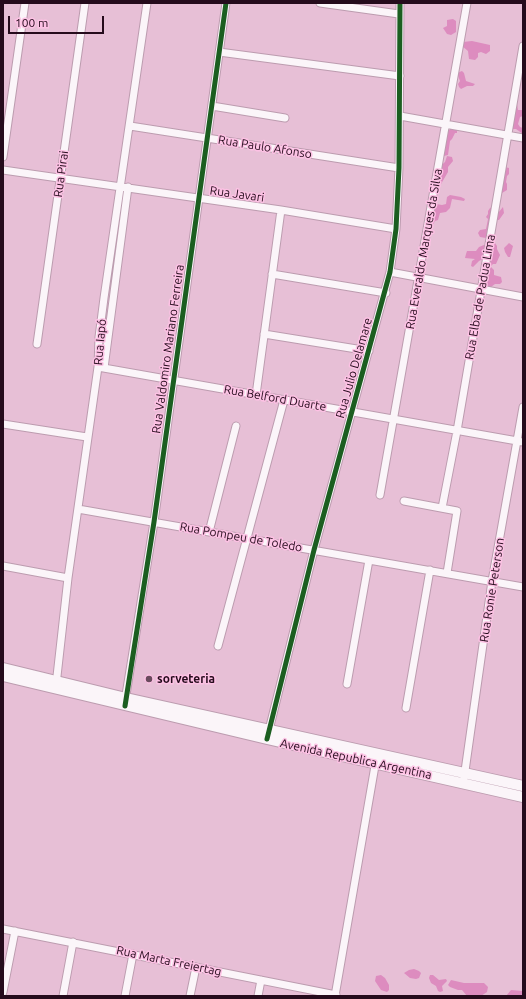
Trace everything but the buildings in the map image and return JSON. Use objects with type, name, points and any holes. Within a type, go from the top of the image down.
[{"type":"main road","name":"Avenida Republica Argentina","points":[[3,668],[56,685],[125,702],[464,778],[523,797]]},
{"type":"main road","name":"Avenida Republica Argentina","points":[[3,676],[56,685]]},
{"type":"main road","name":"Avenida Republica Argentina","points":[[464,778],[523,786]]},
{"type":"street","points":[[3,157],[25,3]]},
{"type":"street","name":"Rua Pirai","points":[[37,344],[85,3]]},
{"type":"street","name":"Rua Iapó","points":[[56,685],[68,578],[88,437],[101,368],[100,329],[124,187],[130,126],[146,3]]},
{"type":"street","name":"Rua Valdomiro Mariano Ferreira","points":[[125,702],[154,522],[226,3]]},
{"type":"street","points":[[320,3],[399,14]]},
{"type":"street","name":"Rua Julio Delamare","points":[[268,735],[314,550],[370,351],[390,272],[396,229],[399,168],[400,3]]},
{"type":"street","name":"Rua Everaldo Marques da Silva","points":[[380,496],[467,3]]},
{"type":"street","name":"Rua Elba de Padua Lima","points":[[442,508],[457,431],[523,46]]},
{"type":"street","points":[[220,52],[400,76]]},
{"type":"street","points":[[212,106],[285,118]]},
{"type":"street","points":[[400,116],[523,138]]},
{"type":"street","name":"Rua Paulo Afonso","points":[[130,126],[399,168]]},
{"type":"street","name":"Rua Javari","points":[[3,170],[281,210],[396,229]]},
{"type":"street","points":[[256,395],[281,210]]},
{"type":"street","points":[[390,272],[523,297]]},
{"type":"street","points":[[272,274],[386,292]]},
{"type":"street","points":[[264,334],[370,351]]},
{"type":"street","name":"Rua Belford Duarte","points":[[101,368],[520,441]]},
{"type":"street","points":[[218,646],[284,400]]},
{"type":"street","name":"Rua Ronie Peterson","points":[[464,778],[492,581],[520,441],[523,407]]},
{"type":"street","points":[[3,424],[88,437]]},
{"type":"street","points":[[209,532],[236,426]]},
{"type":"street","points":[[404,501],[457,511],[447,573]]},
{"type":"street","name":"Rua Pompeu de Toledo","points":[[78,509],[523,587]]},
{"type":"street","points":[[347,684],[369,560]]},
{"type":"street","points":[[3,566],[68,578]]},
{"type":"street","points":[[406,708],[430,570]]},
{"type":"street","points":[[336,995],[376,758]]},
{"type":"street","name":"Rua Marta Freiertag","points":[[3,929],[336,995]]},
{"type":"street","points":[[3,992],[15,931]]},
{"type":"street","points":[[63,996],[74,942]]},
{"type":"street","points":[[125,996],[133,954]]},
{"type":"street","points":[[190,996],[196,967]]},
{"type":"street","points":[[258,996],[261,980]]},
{"type":"shaded area","points":[[453,19],[456,21],[456,32],[451,35],[447,34],[443,28],[447,26],[447,20]]},
{"type":"shaded area","points":[[472,41],[490,45],[490,51],[486,54],[481,52],[478,53],[478,57],[475,60],[469,59],[468,51],[462,46],[463,42]]},
{"type":"shaded area","points":[[462,71],[466,81],[475,84],[473,86],[467,86],[461,89],[459,87],[458,84],[460,81],[457,73]]},
{"type":"shaded area","points":[[517,104],[518,110],[523,110],[523,116],[520,117],[518,124],[523,128],[523,134],[516,129],[513,129],[511,126],[514,106]]},
{"type":"shaded area","points":[[450,128],[457,128],[457,133],[455,133],[450,141],[448,155],[443,156],[445,146],[443,143],[445,130],[450,130]]},
{"type":"shaded area","points":[[447,156],[452,157],[453,161],[448,167],[448,172],[441,184],[441,176],[438,168],[445,162]]},
{"type":"shaded area","points":[[505,167],[509,168],[509,174],[506,182],[507,190],[502,193],[498,193],[499,188],[504,181],[503,173]]},
{"type":"shaded area","points":[[450,195],[465,199],[464,201],[452,199],[450,208],[446,212],[440,213],[438,220],[435,221],[431,228],[430,224],[434,216],[432,206],[436,204],[446,204],[447,197]]},
{"type":"shaded area","points":[[492,207],[498,213],[503,207],[504,213],[499,220],[496,220],[486,238],[480,237],[478,233],[480,230],[486,229],[488,219],[486,217],[488,211]]},
{"type":"shaded area","points":[[493,243],[497,246],[500,255],[496,264],[491,266],[486,265],[490,244]]},
{"type":"shaded area","points":[[509,243],[513,246],[510,257],[508,257],[504,248]]},
{"type":"shaded area","points":[[484,245],[486,246],[483,259],[473,267],[471,266],[472,261],[475,259],[465,258],[467,251],[476,251],[479,247]]},
{"type":"shaded area","points":[[491,267],[494,270],[494,275],[501,277],[502,282],[491,287],[486,286],[485,282],[487,268]]},
{"type":"shaded area","points":[[414,969],[421,973],[419,978],[410,978],[404,973],[409,970]]},
{"type":"shaded area","points":[[381,975],[385,978],[389,985],[389,990],[387,992],[381,990],[375,981],[376,976]]},
{"type":"shaded area","points":[[430,975],[433,975],[439,980],[446,979],[447,981],[442,986],[443,991],[438,991],[436,986],[431,983],[429,978]]},
{"type":"shaded area","points":[[451,980],[464,983],[484,983],[488,987],[487,992],[481,996],[467,996],[462,990],[458,990],[448,985]]},
{"type":"shaded area","points":[[511,990],[523,991],[523,996],[506,996]]},
{"type":"cycle path","points":[[125,706],[154,522],[226,3]]},
{"type":"cycle path","points":[[267,739],[314,550],[390,272],[396,229],[399,168],[400,3]]},
{"type":"place","name":"sorveteria","points":[[149,679]]}]
